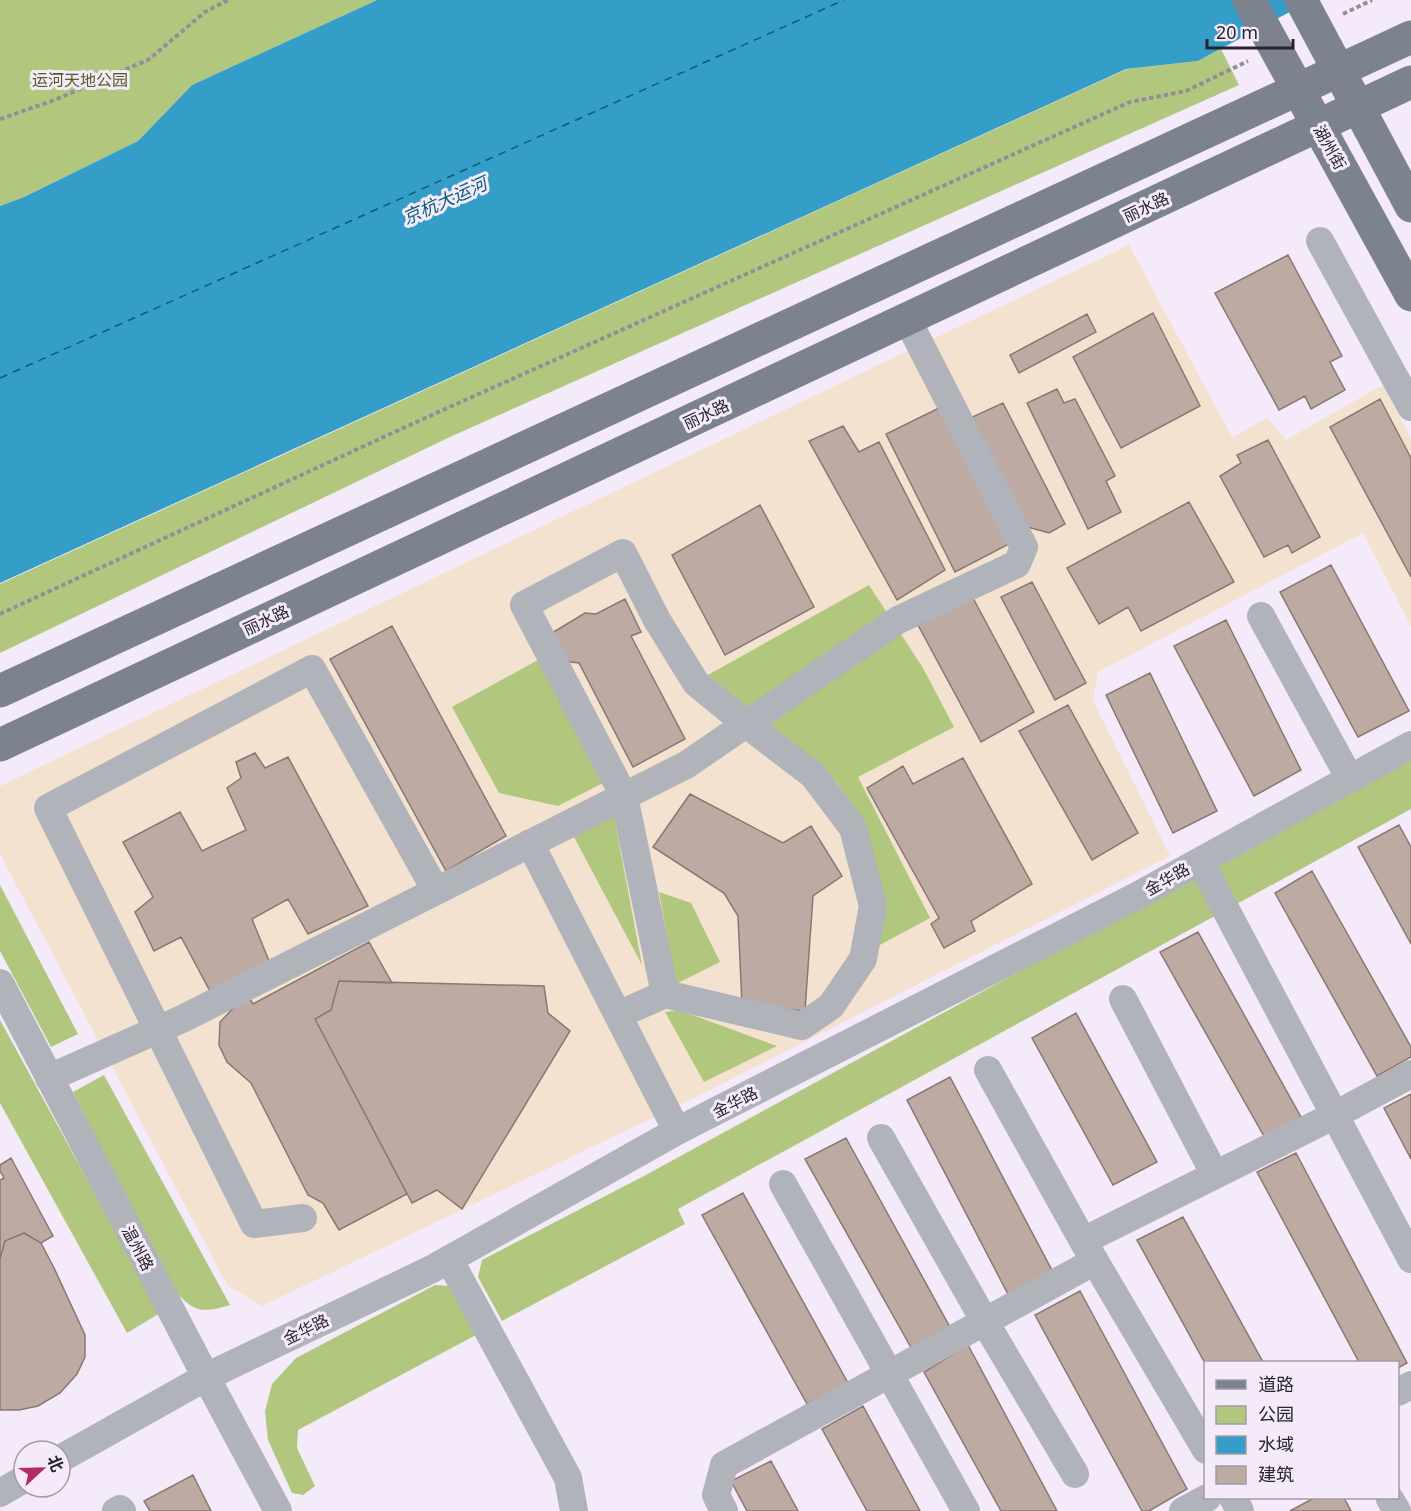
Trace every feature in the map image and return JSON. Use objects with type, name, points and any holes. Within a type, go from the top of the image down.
[{"type":"main road","name":"湖州街","points":[[1249,0],[1411,295]]},
{"type":"main road","points":[[1301,0],[1411,206]]},
{"type":"main road","points":[[0,691],[1411,38]]},
{"type":"main road","name":"丽水路","points":[[0,745],[1411,82]]},
{"type":"street","points":[[1320,241],[1411,407]]},
{"type":"street","points":[[50,1078],[157,1030],[686,765],[898,620],[1017,564],[1024,546],[907,319]]},
{"type":"street","points":[[618,1015],[665,994],[802,1026],[831,1006],[863,959],[873,906],[853,828],[813,775],[696,683],[657,620],[622,553],[524,605],[624,796],[665,994]]},
{"type":"street","points":[[1261,616],[1350,779]]},
{"type":"street","points":[[303,1218],[254,1224],[48,808],[312,669],[436,891]]},
{"type":"street","name":"金华路","points":[[72,1452],[206,1377],[449,1259],[677,1131],[1135,897],[1411,745]]},
{"type":"street","points":[[530,843],[677,1131]]},
{"type":"street","points":[[1200,861],[1411,1259]]},
{"type":"street","name":"温州路","points":[[0,983],[278,1511]]},
{"type":"street","points":[[1123,999],[1215,1175]]},
{"type":"street","points":[[988,1070],[1089,1251],[1204,1447]]},
{"type":"street","points":[[724,1511],[716,1495],[724,1465],[985,1322],[1089,1251],[1215,1175],[1411,1074]]},
{"type":"street","points":[[881,1138],[985,1322],[1075,1474]]},
{"type":"street","points":[[783,1184],[966,1511]]},
{"type":"street","points":[[449,1259],[568,1478],[574,1511]]},
{"type":"street","points":[[1183,1511],[1204,1499]]},
{"type":"street","points":[[116,1511],[120,1509],[122,1511]]},
{"type":"path","points":[[0,119],[52,101],[148,60],[205,12],[228,0]]},
{"type":"path","points":[[1341,15],[1372,0]]},
{"type":"path","points":[[0,614],[414,423],[1130,102],[1186,91],[1248,61]]},
{"type":"shaded area","points":[[1129,245],[1232,437],[1267,418],[1286,440],[1383,385],[1411,439],[1411,626],[1363,533],[1098,672],[1093,701],[1170,856],[700,1095],[262,1306],[227,1285],[0,854],[0,786]]},
{"type":"green space","name":"运河天地公园","points":[[0,0],[377,0],[192,85],[138,141],[24,197],[0,206]]},
{"type":"green space","points":[[1221,49],[1239,85],[452,436],[0,653],[0,584],[1127,69],[1198,61]]},
{"type":"green space","points":[[869,585],[923,668],[954,727],[858,777],[930,918],[878,946],[864,822],[834,779],[708,675]]},
{"type":"green space","points":[[538,660],[603,783],[558,806],[499,793],[452,707]]},
{"type":"green space","points":[[1411,758],[1411,809],[678,1209],[685,1224],[502,1321],[478,1277],[482,1260],[642,1177]]},
{"type":"green space","points":[[614,816],[642,965],[574,837]]},
{"type":"green space","points":[[0,885],[78,1034],[51,1047],[0,951]]},
{"type":"green space","points":[[659,892],[691,903],[720,962],[676,984]]},
{"type":"green space","points":[[679,1010],[777,1046],[704,1082],[665,1012]]},
{"type":"green space","points":[[0,1020],[160,1313],[127,1333],[0,1103]]},
{"type":"green space","points":[[104,1075],[230,1305],[210,1310],[196,1308],[170,1286],[73,1092]]},
{"type":"green space","points":[[435,1285],[449,1286],[476,1335],[298,1430],[297,1448],[315,1486],[303,1495],[292,1493],[268,1440],[265,1411],[272,1384],[296,1358]]},
{"type":"water","name":"京杭大运河","points":[[377,0],[1312,0],[1198,61],[1126,69],[0,583],[0,206],[24,197],[138,141],[192,85]]},
{"type":"building","points":[[1288,255],[1342,356],[1330,362],[1345,390],[1311,409],[1305,396],[1279,410],[1215,293]]},
{"type":"building","points":[[1153,313],[1200,406],[1121,448],[1073,357]]},
{"type":"building","points":[[1087,314],[1096,332],[1019,373],[1010,355]]},
{"type":"building","points":[[1057,389],[1064,403],[1075,399],[1115,476],[1106,481],[1121,512],[1088,529],[1027,403]]},
{"type":"building","points":[[1380,399],[1411,458],[1411,577],[1330,427]]},
{"type":"building","points":[[1003,403],[1065,524],[1049,533],[1024,526],[968,419]]},
{"type":"building","points":[[939,408],[1009,544],[955,572],[886,434]]},
{"type":"building","points":[[843,426],[859,452],[879,442],[945,570],[897,600],[809,441]]},
{"type":"building","points":[[1268,440],[1320,537],[1292,553],[1288,545],[1264,557],[1220,476],[1241,463],[1237,455]]},
{"type":"building","points":[[1189,502],[1234,582],[1141,631],[1128,607],[1099,624],[1067,568]]},
{"type":"building","points":[[760,505],[814,607],[725,655],[672,555]]},
{"type":"building","points":[[1331,565],[1409,711],[1358,737],[1280,592]]},
{"type":"building","points":[[1032,582],[1086,683],[1055,700],[1001,597]]},
{"type":"building","points":[[973,598],[1034,712],[981,742],[918,625]]},
{"type":"building","points":[[625,599],[641,632],[631,636],[685,739],[633,767],[579,663],[562,661],[542,639],[585,613],[596,614]]},
{"type":"building","points":[[1226,620],[1301,770],[1254,796],[1174,646]]},
{"type":"building","points":[[392,626],[506,836],[446,871],[330,659]]},
{"type":"building","points":[[1150,673],[1217,811],[1173,833],[1106,695]]},
{"type":"building","points":[[1068,705],[1138,833],[1092,860],[1019,731]]},
{"type":"building","points":[[255,753],[265,768],[288,757],[368,906],[308,934],[288,899],[252,919],[269,961],[211,993],[181,937],[154,951],[135,912],[153,897],[123,842],[180,812],[202,851],[246,830],[227,788],[241,778],[236,762]]},
{"type":"building","points":[[963,758],[1032,884],[971,921],[975,931],[944,948],[931,924],[939,918],[867,788],[903,766],[913,784]]},
{"type":"building","points":[[690,794],[783,843],[811,826],[842,876],[813,896],[805,1011],[742,1005],[738,916],[724,893],[653,847]]},
{"type":"building","points":[[1399,825],[1411,847],[1411,944],[1358,847]]},
{"type":"building","points":[[1312,871],[1411,1047],[1411,1057],[1377,1076],[1275,893]]},
{"type":"building","points":[[1198,932],[1301,1117],[1265,1138],[1160,952]]},
{"type":"building","points":[[369,942],[392,983],[339,981],[331,1010],[315,1019],[407,1194],[339,1230],[323,1203],[308,1195],[251,1083],[227,1062],[219,1045],[220,1022],[247,994],[253,1004]]},
{"type":"building","points":[[339,981],[544,986],[548,1013],[570,1031],[462,1209],[437,1190],[412,1203],[315,1019],[331,1010]]},
{"type":"building","points":[[1076,1013],[1157,1162],[1113,1185],[1032,1038]]},
{"type":"building","points":[[950,1077],[1055,1276],[1011,1300],[907,1100]]},
{"type":"building","points":[[1411,1094],[1411,1159],[1384,1108]]},
{"type":"building","points":[[846,1138],[951,1329],[913,1351],[805,1159]]},
{"type":"building","points":[[1296,1153],[1407,1363],[1399,1367],[1399,1361],[1358,1361],[1257,1172]]},
{"type":"building","points":[[11,1158],[53,1236],[41,1243],[24,1233],[5,1241],[0,1259],[0,1180],[4,1178],[0,1165]]},
{"type":"building","points":[[743,1193],[848,1383],[807,1404],[702,1215]]},
{"type":"building","points":[[1183,1217],[1262,1361],[1204,1361],[1137,1240]]},
{"type":"building","points":[[24,1233],[41,1243],[54,1268],[85,1335],[85,1357],[77,1374],[60,1393],[38,1406],[19,1410],[0,1410],[0,1259],[5,1241]]},
{"type":"building","points":[[1080,1291],[1187,1489],[1149,1511],[1142,1511],[1035,1315]]},
{"type":"building","points":[[968,1345],[1057,1511],[1001,1511],[924,1372]]},
{"type":"building","points":[[863,1406],[920,1511],[867,1511],[822,1429]]},
{"type":"building","points":[[771,1461],[798,1511],[747,1511],[731,1481]]},
{"type":"building","points":[[193,1475],[211,1511],[150,1511],[144,1501]]},
{"type":"building","points":[[1312,1499],[1345,1499],[1351,1511],[1290,1511]]},
{"type":"ferry route","points":[[0,378],[844,0]]}]
